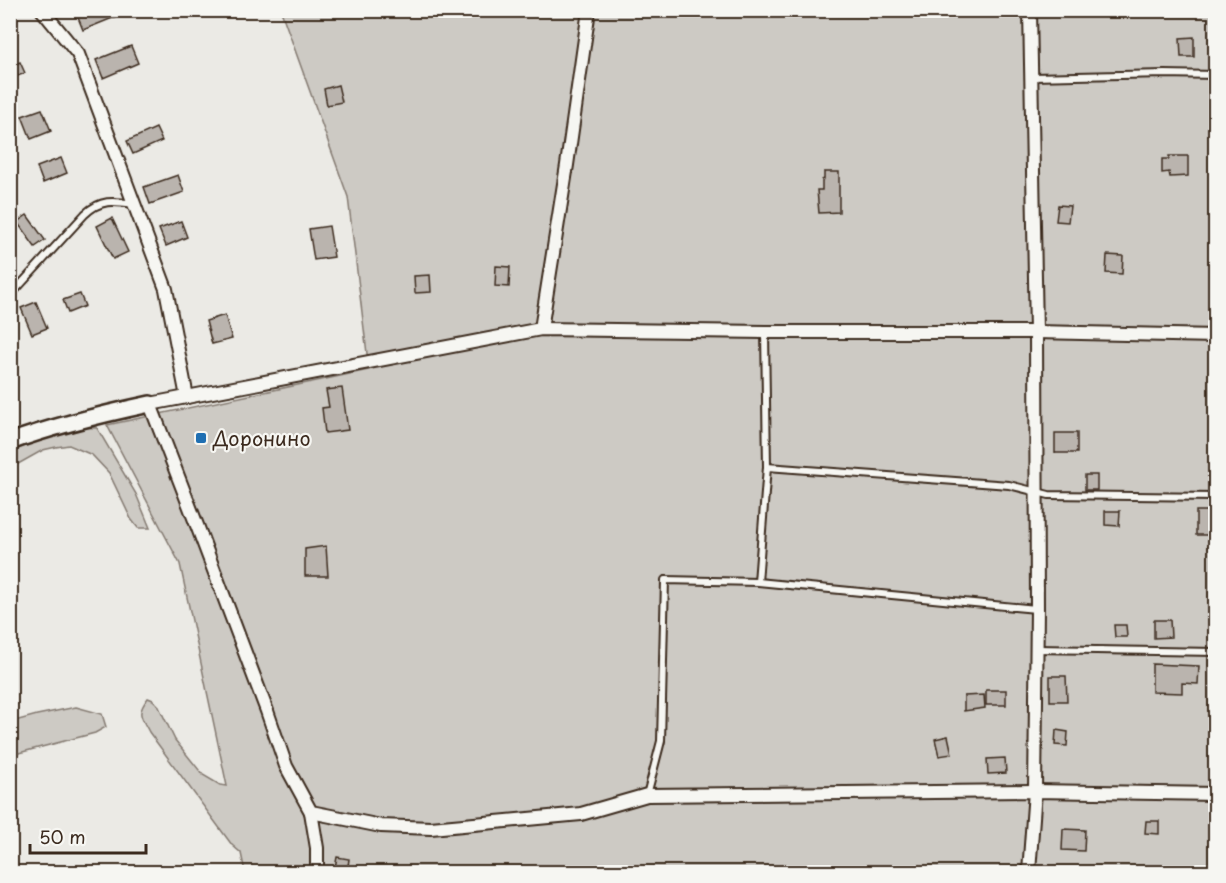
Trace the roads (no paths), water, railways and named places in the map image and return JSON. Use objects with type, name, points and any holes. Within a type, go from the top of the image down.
[{"type":"street","points":[[42,10],[78,54],[166,289],[187,397]]},
{"type":"street","points":[[540,330],[589,10]]},
{"type":"street","points":[[1029,873],[1035,791],[1037,609],[1036,332],[1030,10]]},
{"type":"street","points":[[10,442],[85,418],[150,404],[540,330],[1036,332],[1215,336]]},
{"type":"street","points":[[150,404],[286,766],[311,812],[317,848],[317,873]]},
{"type":"street","points":[[311,812],[381,826],[431,828],[582,814],[646,795],[1035,791],[1215,794]]},
{"type":"lane","points":[[1031,77],[1215,75]]},
{"type":"lane","points":[[10,296],[95,205],[107,201],[134,204]]},
{"type":"lane","points":[[758,582],[766,467],[765,332]]},
{"type":"lane","points":[[766,467],[1010,485],[1049,495],[1215,497]]},
{"type":"lane","points":[[646,795],[661,741],[665,580],[758,582],[1037,609]]},
{"type":"lane","points":[[1036,649],[1215,652]]},
{"type":"place","name":"Доронино","points":[[201,438]]}]
